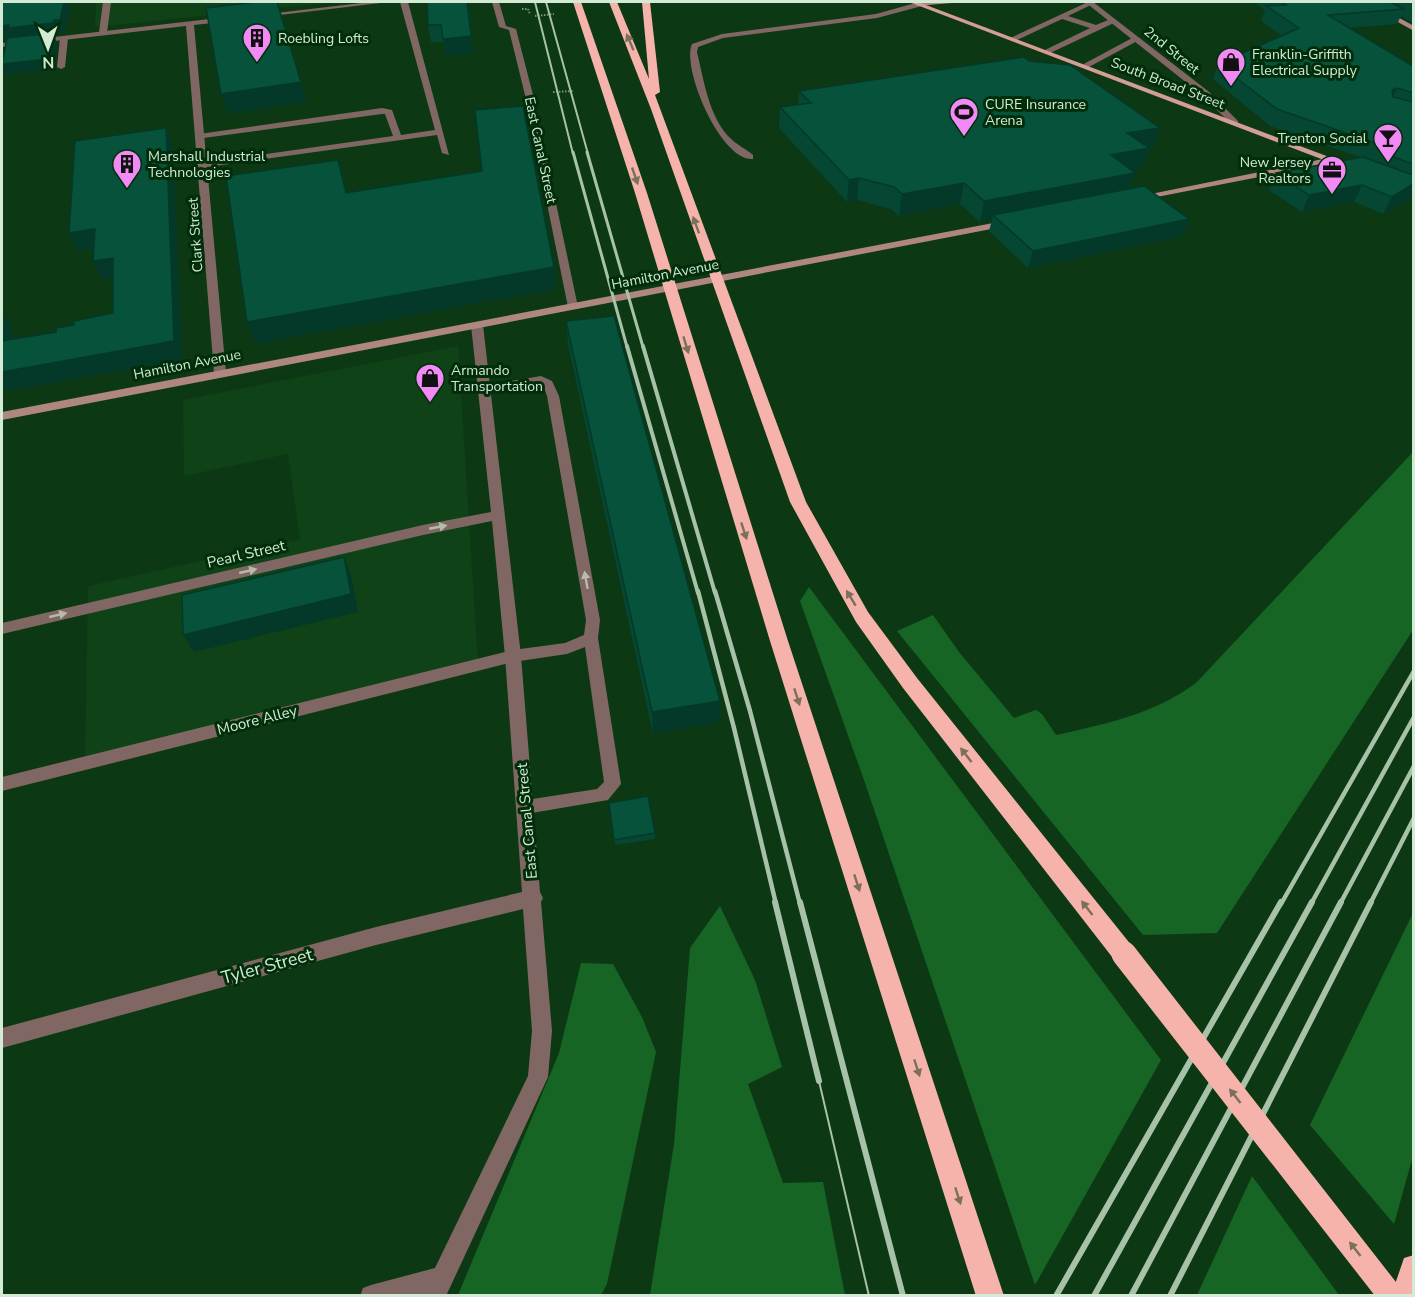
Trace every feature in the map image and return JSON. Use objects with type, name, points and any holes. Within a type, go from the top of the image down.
[{"type":"highway","points":[[577,2],[641,193],[775,630],[990,1296]]},
{"type":"highway","points":[[614,2],[657,109],[715,280],[798,502],[862,618],[910,683],[1391,1296]]},
{"type":"highway","points":[[646,2],[657,109]]},
{"type":"highway","points":[[1405,1296],[1413,1268]]},
{"type":"main road","points":[[916,3],[960,2]]},
{"type":"main road","points":[[1366,2],[1413,29]]},
{"type":"main road","name":"South Broad Street","points":[[916,3],[1363,171]]},
{"type":"main road","points":[[1121,201],[1333,160]]},
{"type":"main road","name":"Hamilton Avenue","points":[[2,416],[1022,220]]},
{"type":"street","points":[[103,33],[107,2]]},
{"type":"street","points":[[248,17],[330,4],[385,2]]},
{"type":"street","points":[[404,2],[446,153]]},
{"type":"street","name":"East Canal Street","points":[[496,2],[503,27],[512,29],[529,95],[573,307]]},
{"type":"street","points":[[1012,39],[1090,2]]},
{"type":"street","name":"2nd Street","points":[[1090,2],[1205,93],[1235,123]]},
{"type":"street","points":[[750,157],[726,139],[711,112],[703,95],[693,52],[695,46],[722,36],[877,16],[916,3]]},
{"type":"street","points":[[1062,16],[1098,28]]},
{"type":"street","points":[[2,45],[237,18]]},
{"type":"street","points":[[1048,52],[1113,20]]},
{"type":"street","name":"Clark Street","points":[[190,24],[220,373]]},
{"type":"street","points":[[61,67],[64,38]]},
{"type":"street","points":[[1084,66],[1137,39]]},
{"type":"street","points":[[199,137],[382,111],[389,112],[398,138]]},
{"type":"street","points":[[203,166],[440,132]]},
{"type":"street","name":"East Canal Street","points":[[438,1287],[538,1077],[542,1031],[534,898],[513,656],[486,388],[477,325]]},
{"type":"street","points":[[486,388],[541,380],[548,383],[553,396],[593,620],[591,638],[613,783],[602,795],[526,807]]},
{"type":"street","name":"Pearl Street","points":[[2,628],[423,530],[499,515]]},
{"type":"street","name":"Moore Alley","points":[[2,784],[513,656],[567,648],[591,638]]},
{"type":"street","name":"Tyler Street","points":[[2,1038],[376,936],[534,898]]},
{"type":"street","points":[[371,1296],[438,1287]]},
{"type":"path","points":[[522,9],[528,9],[530,14]]},
{"type":"path","points":[[535,16],[554,14]]},
{"type":"path","points":[[553,92],[573,90]]},
{"type":"shaded area","points":[[96,2],[336,2],[95,27]]},
{"type":"shaded area","points":[[458,346],[478,664],[85,759],[88,586],[300,539],[288,454],[184,476],[183,400]]},
{"type":"shaded area","points":[[1413,452],[1413,630],[1217,933],[1143,935],[897,631],[933,615],[959,652],[1014,718],[1036,710],[1042,714],[1056,735],[1129,716],[1163,703],[1196,683]]},
{"type":"shaded area","points":[[809,587],[1161,1060],[1035,1285],[864,780],[800,601]]},
{"type":"shaded area","points":[[720,906],[755,980],[782,1067],[748,1084],[783,1183],[823,1182],[845,1295],[650,1295],[674,1144],[690,948]]},
{"type":"shaded area","points":[[1413,913],[1413,1156],[1394,1224],[1310,1125]]},
{"type":"shaded area","points":[[581,963],[613,964],[642,1017],[656,1052],[607,1284],[601,1295],[458,1295],[559,1053]]},
{"type":"shaded area","points":[[1252,1176],[1339,1295],[1197,1295]]},
{"type":"building","points":[[2,2],[64,2],[60,20],[54,20],[53,23],[8,28],[9,25],[2,26]]},
{"type":"building","name":"Roebling Lofts","points":[[277,2],[301,82],[221,94],[206,8]]},
{"type":"building","points":[[427,2],[467,2],[471,36],[443,39],[441,25],[428,25]]},
{"type":"building","points":[[1281,2],[1390,2],[1404,9],[1328,15],[1413,65],[1413,93],[1397,88],[1392,90],[1393,97],[1413,102],[1413,164],[1382,153],[1395,150],[1277,109],[1218,64],[1299,28],[1266,6],[1286,5]]},
{"type":"building","points":[[53,33],[48,59],[2,64],[7,38]]},
{"type":"building","name":"CURE Insurance Arena","points":[[1024,57],[1029,61],[1070,65],[1160,128],[1127,133],[1149,148],[1111,155],[1135,173],[984,201],[964,183],[902,194],[894,187],[859,178],[849,180],[780,107],[811,103],[799,91]]},
{"type":"building","points":[[523,106],[554,267],[247,322],[226,176],[338,160],[346,193],[482,171],[475,110]]},
{"type":"building","points":[[166,128],[174,341],[2,372],[2,341],[56,332],[56,328],[74,325],[74,321],[113,313],[113,258],[93,261],[95,229],[69,233],[75,141]]},
{"type":"building","points":[[1363,157],[1413,175],[1413,184],[1392,197],[1362,185],[1309,195],[1276,173]]},
{"type":"building","points":[[1144,186],[1189,219],[1033,251],[993,215]]},
{"type":"building","points":[[614,316],[720,701],[652,712],[566,321]]},
{"type":"building","points":[[344,557],[351,594],[183,635],[182,595]]},
{"type":"building","points":[[648,796],[655,833],[614,840],[609,803]]},
{"type":"tram line","points":[[819,1081],[869,1296]]},
{"type":"railway","points":[[535,2],[573,154]]},
{"type":"railway","points":[[546,2],[588,154]]},
{"type":"railway","points":[[573,152],[627,347]]},
{"type":"railway","points":[[587,152],[643,347]]},
{"type":"railway","points":[[627,346],[698,593]]},
{"type":"railway","points":[[643,346],[715,593]]},
{"type":"railway","points":[[698,591],[734,728],[776,904]]},
{"type":"railway","points":[[715,591],[750,711],[800,904]]},
{"type":"railway","points":[[1281,904],[1414,671]]},
{"type":"railway","points":[[1311,904],[1414,717]]},
{"type":"railway","points":[[1340,904],[1414,766]]},
{"type":"railway","points":[[1370,904],[1414,818]]},
{"type":"railway","points":[[775,902],[819,1081]]},
{"type":"railway","points":[[800,902],[903,1296]]},
{"type":"railway","points":[[1056,1296],[1281,902]]},
{"type":"railway","points":[[1094,1296],[1312,902]]},
{"type":"railway","points":[[1131,1296],[1341,902]]},
{"type":"railway","points":[[1170,1296],[1371,902]]},
{"type":"place","name":"Roebling Lofts","points":[[257,64]]},
{"type":"place","name":"Franklin-Griffith Electrical Supply","points":[[1231,88]]},
{"type":"place","name":"CURE Insurance Arena","points":[[964,138]]},
{"type":"place","name":"Trenton Social","points":[[1388,164]]},
{"type":"place","name":"Marshall Industrial Technologies","points":[[127,190]]},
{"type":"place","name":"New Jersey Realtors","points":[[1332,196]]},
{"type":"place","name":"Armando Transportation","points":[[430,404]]}]
